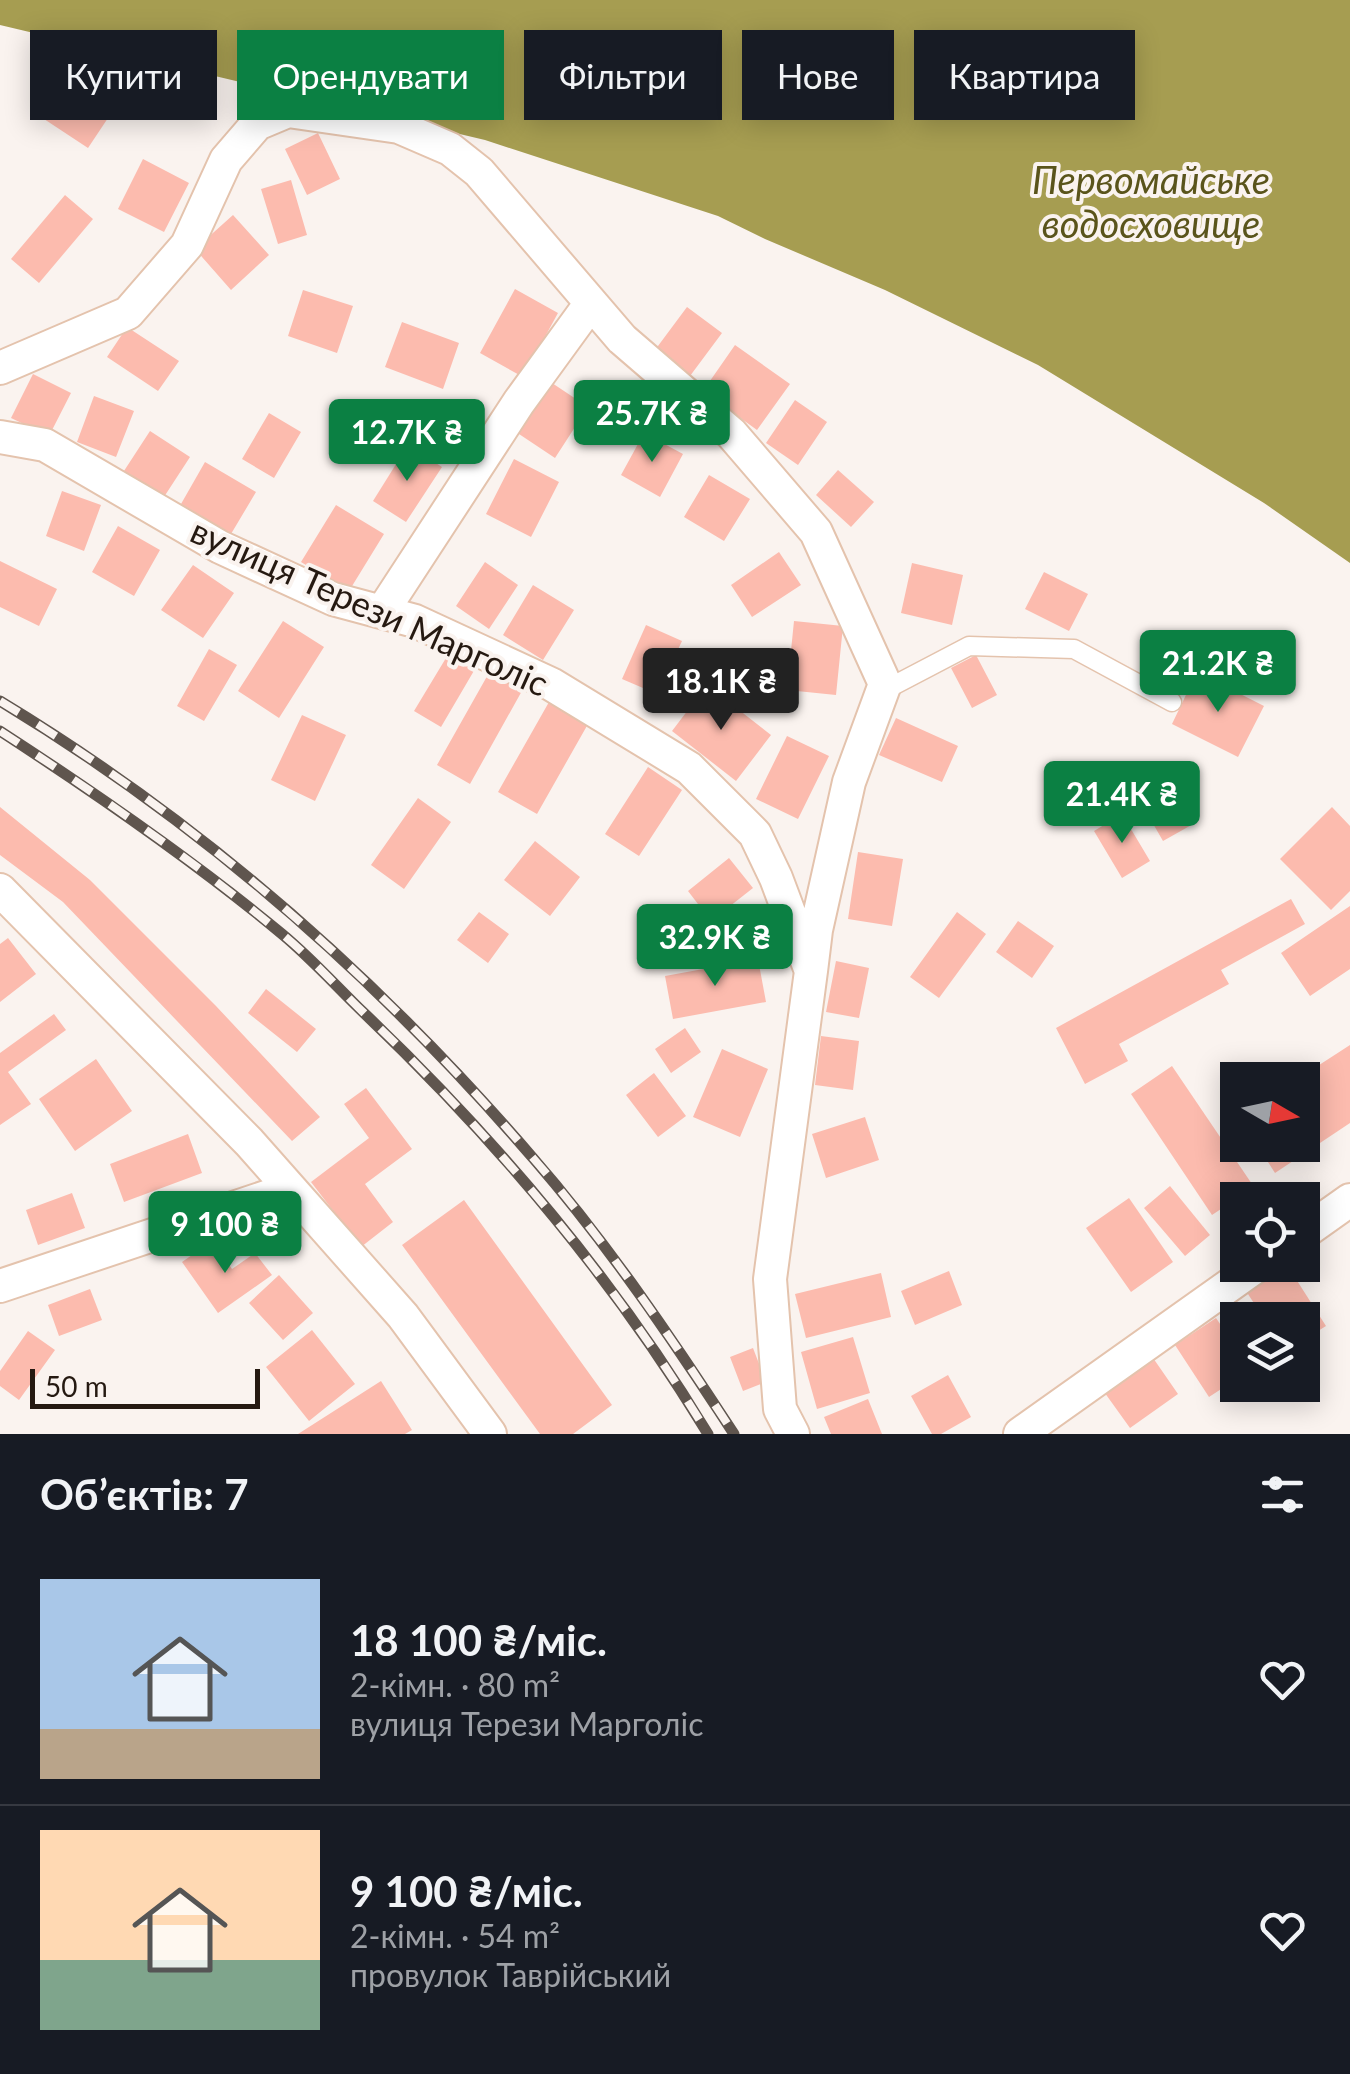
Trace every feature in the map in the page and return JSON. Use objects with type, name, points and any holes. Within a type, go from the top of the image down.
[{"type":"street","points":[[0,368],[128,313],[187,245],[226,160],[256,124],[288,111],[399,127],[450,149],[479,172],[622,340],[731,434],[816,532],[885,684],[849,782],[816,930],[811,971]]},
{"type":"street","points":[[382,612],[519,402],[591,302]]},
{"type":"street","name":"вулиця Терези Марголіс","points":[[0,438],[46,444],[220,547],[333,599],[415,621],[551,684],[689,768],[755,834],[811,971],[770,1279],[780,1410],[792,1434]]},
{"type":"street","points":[[0,890],[249,1142],[402,1316],[490,1434]]},
{"type":"street","points":[[0,1286],[290,1189]]},
{"type":"street","points":[[1320,1221],[1350,1200]]},
{"type":"street","points":[[1020,1434],[1234,1282]]},
{"type":"lane","points":[[882,691],[970,646],[1074,649],[1172,702]]},
{"type":"water","name":"Первомайське водосховище","points":[[0,0],[1350,0],[1350,563],[1264,503],[1038,365],[885,290],[718,216],[485,140],[401,120],[504,120],[504,30],[237,30],[237,81],[217,76],[217,30],[30,32],[0,25]]},
{"type":"building","points":[[46,120],[107,120],[88,148]]},
{"type":"building","points":[[318,133],[340,179],[307,195],[285,149]]},
{"type":"building","points":[[143,159],[189,183],[164,232],[118,209]]},
{"type":"building","points":[[291,180],[307,235],[278,244],[261,189]]},
{"type":"building","points":[[65,195],[93,219],[39,283],[11,259]]},
{"type":"building","points":[[233,215],[269,255],[231,290],[195,249]]},
{"type":"building","points":[[515,289],[558,313],[523,377],[480,353]]},
{"type":"building","points":[[303,290],[353,306],[337,353],[288,336]]},
{"type":"building","points":[[687,307],[722,333],[690,376],[655,350]]},
{"type":"building","points":[[402,322],[459,343],[443,389],[385,367]]},
{"type":"building","points":[[127,327],[179,361],[158,391],[107,357]]},
{"type":"building","points":[[735,345],[790,384],[757,430],[703,391]]},
{"type":"building","points":[[33,374],[71,393],[49,436],[11,418]]},
{"type":"building","points":[[549,381],[588,407],[555,458],[516,432]]},
{"type":"building","points":[[94,396],[134,411],[116,457],[77,442]]},
{"type":"building","points":[[795,400],[827,422],[798,465],[766,443]]},
{"type":"building","points":[[269,413],[301,432],[274,478],[242,459]]},
{"type":"building","points":[[150,431],[190,457],[162,500],[122,474]]},
{"type":"building","points":[[644,433],[683,454],[660,497],[621,475]]},
{"type":"building","points":[[408,445],[442,467],[406,522],[373,501]]},
{"type":"building","points":[[514,459],[559,482],[531,537],[486,514]]},
{"type":"building","points":[[205,462],[256,492],[231,534],[181,504]]},
{"type":"building","points":[[838,470],[874,502],[851,527],[816,495]]},
{"type":"building","points":[[709,475],[750,499],[724,541],[684,517]]},
{"type":"building","points":[[62,491],[101,505],[84,551],[46,536]]},
{"type":"building","points":[[336,505],[384,534],[349,591],[301,562]]},
{"type":"building","points":[[118,526],[160,550],[134,596],[92,572]]},
{"type":"building","points":[[779,552],[801,585],[752,617],[731,585]]},
{"type":"building","points":[[0,561],[57,589],[39,626],[0,607]]},
{"type":"building","points":[[485,562],[518,585],[489,629],[456,606]]},
{"type":"building","points":[[912,563],[963,575],[952,625],[901,613]]},
{"type":"building","points":[[193,565],[234,593],[203,638],[161,610]]},
{"type":"building","points":[[1044,572],[1088,594],[1069,631],[1025,609]]},
{"type":"building","points":[[533,585],[574,610],[543,660],[503,635]]},
{"type":"building","points":[[283,621],[324,647],[279,718],[238,691]]},
{"type":"building","points":[[794,621],[843,626],[836,695],[787,690]]},
{"type":"building","points":[[646,625],[682,641],[657,694],[622,679]]},
{"type":"building","points":[[209,649],[237,665],[204,721],[177,706]]},
{"type":"building","points":[[449,653],[475,669],[441,727],[414,711]]},
{"type":"building","points":[[976,655],[997,695],[972,708],[951,668]]},
{"type":"building","points":[[490,671],[523,689],[470,784],[437,765]]},
{"type":"building","points":[[1197,672],[1264,706],[1238,757],[1172,724]]},
{"type":"building","points":[[707,685],[771,735],[736,781],[672,731]]},
{"type":"building","points":[[549,702],[588,724],[537,814],[498,792]]},
{"type":"building","points":[[302,715],[346,735],[315,801],[271,780]]},
{"type":"building","points":[[896,718],[958,746],[942,782],[879,755]]},
{"type":"building","points":[[787,736],[829,756],[798,819],[756,799]]},
{"type":"building","points":[[648,767],[682,790],[639,856],[605,834]]},
{"type":"building","points":[[1172,783],[1195,823],[1163,841],[1140,801]]},
{"type":"building","points":[[418,798],[451,822],[404,889],[371,865]]},
{"type":"building","points":[[0,807],[90,880],[320,1117],[292,1141],[63,902],[0,855]]},
{"type":"building","points":[[1332,807],[1350,826],[1350,891],[1331,910],[1280,859]]},
{"type":"building","points":[[1122,814],[1150,861],[1122,878],[1094,831]]},
{"type":"building","points":[[535,841],[580,877],[550,916],[504,880]]},
{"type":"building","points":[[858,852],[903,859],[892,926],[848,919]]},
{"type":"building","points":[[729,858],[753,888],[711,921],[688,891]]},
{"type":"building","points":[[1291,899],[1305,924],[1221,970],[1229,984],[1119,1044],[1128,1061],[1085,1084],[1056,1028]]},
{"type":"building","points":[[1350,906],[1350,969],[1310,996],[1281,953]]},
{"type":"building","points":[[479,912],[509,934],[488,963],[457,940]]},
{"type":"building","points":[[957,912],[986,934],[939,998],[910,977]]},
{"type":"building","points":[[1018,921],[1054,946],[1032,978],[996,952]]},
{"type":"building","points":[[8,938],[36,974],[0,1002],[0,944]]},
{"type":"building","points":[[758,959],[766,1002],[673,1019],[665,976]]},
{"type":"building","points":[[836,961],[869,968],[859,1018],[826,1012]]},
{"type":"building","points":[[266,989],[316,1029],[297,1052],[248,1013]]},
{"type":"building","points":[[54,1014],[66,1030],[8,1072],[31,1104],[0,1125],[0,1053]]},
{"type":"building","points":[[685,1028],[701,1052],[671,1073],[655,1049]]},
{"type":"building","points":[[821,1036],[859,1041],[853,1090],[815,1085]]},
{"type":"building","points":[[1350,1045],[1350,1123],[1320,1143],[1320,1064]]},
{"type":"building","points":[[722,1049],[768,1069],[740,1137],[693,1117]]},
{"type":"building","points":[[96,1059],[132,1111],[75,1151],[39,1099]]},
{"type":"building","points":[[1172,1066],[1220,1137],[1220,1162],[1237,1162],[1251,1182],[1220,1182],[1220,1210],[1212,1215],[1131,1094]]},
{"type":"building","points":[[654,1073],[686,1116],[658,1137],[626,1095]]},
{"type":"building","points":[[366,1088],[412,1149],[365,1184],[393,1222],[361,1247],[311,1182],[369,1138],[344,1104]]},
{"type":"building","points":[[865,1117],[879,1160],[826,1178],[812,1134]]},
{"type":"building","points":[[188,1134],[202,1173],[124,1202],[110,1164]]},
{"type":"building","points":[[1268,1162],[1292,1162],[1275,1173]]},
{"type":"building","points":[[1170,1186],[1210,1235],[1185,1256],[1144,1208]]},
{"type":"building","points":[[72,1193],[85,1228],[38,1245],[26,1210]]},
{"type":"building","points":[[1129,1198],[1173,1262],[1131,1292],[1086,1228]]},
{"type":"building","points":[[464,1200],[612,1405],[573,1434],[540,1434],[402,1245]]},
{"type":"building","points":[[212,1241],[232,1269],[255,1253],[272,1275],[218,1313],[182,1262]]},
{"type":"building","points":[[949,1271],[962,1305],[915,1325],[901,1291]]},
{"type":"building","points":[[881,1273],[891,1317],[806,1338],[795,1294]]},
{"type":"building","points":[[279,1275],[313,1313],[283,1340],[249,1303]]},
{"type":"building","points":[[1253,1282],[1298,1282],[1311,1302],[1253,1302],[1244,1288]]},
{"type":"building","points":[[90,1289],[102,1320],[59,1336],[48,1305]]},
{"type":"building","points":[[1216,1318],[1220,1324],[1220,1390],[1209,1397],[1175,1345]]},
{"type":"building","points":[[312,1330],[355,1384],[309,1421],[266,1367]]},
{"type":"building","points":[[28,1331],[55,1350],[19,1400],[0,1386],[0,1371]]},
{"type":"building","points":[[853,1337],[870,1393],[817,1409],[801,1352]]},
{"type":"building","points":[[753,1348],[766,1382],[743,1391],[730,1357]]},
{"type":"building","points":[[1151,1355],[1178,1394],[1130,1428],[1102,1389]]},
{"type":"building","points":[[948,1375],[971,1417],[941,1434],[932,1434],[911,1396]]},
{"type":"building","points":[[381,1381],[412,1430],[405,1434],[298,1434]]},
{"type":"building","points":[[868,1399],[882,1434],[831,1434],[824,1417]]},
{"type":"railway","points":[[0,701],[75,748],[217,852],[285,908],[414,1029],[533,1158],[587,1224],[734,1434]]},
{"type":"railway","points":[[0,731],[144,828],[248,907],[303,953],[413,1061],[550,1212],[633,1320],[708,1434]]}]
